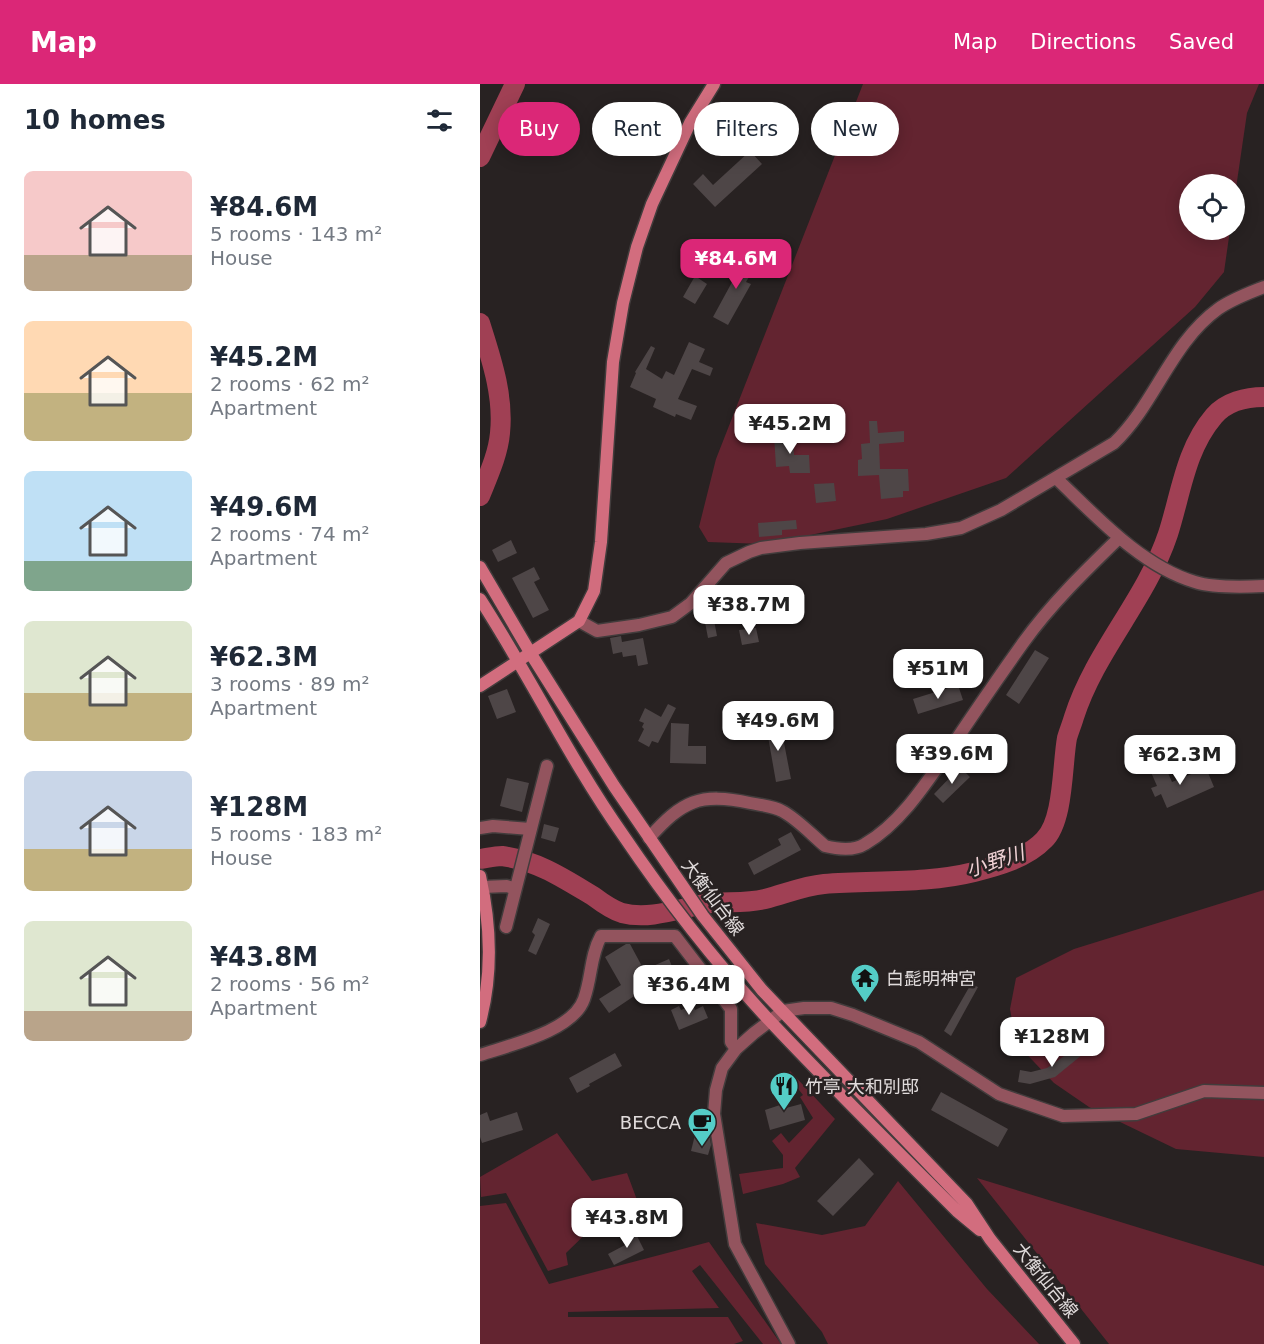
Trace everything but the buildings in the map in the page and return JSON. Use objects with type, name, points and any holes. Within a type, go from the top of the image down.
[{"type":"main road","points":[[480,686],[579,621],[594,591],[601,542],[613,362],[623,303],[652,204],[690,123],[714,84]]},
{"type":"main road","name":"大衡仙台線","points":[[480,567],[531,654],[649,838],[703,916],[762,990],[967,1204],[990,1239],[1074,1344]]},
{"type":"main road","name":"大衡仙台線","points":[[480,598],[589,783],[623,836],[686,920],[770,1021],[957,1211],[990,1239]]},
{"type":"main road","points":[[480,1022],[490,949],[487,911],[481,880]]},
{"type":"street","points":[[579,621],[597,631],[639,625],[679,614],[726,563],[749,552],[777,545],[953,530],[1001,510],[1114,443],[1143,409],[1186,341],[1205,320],[1228,303],[1264,287]]},
{"type":"street","points":[[1056,478],[1119,538],[1170,571],[1205,585],[1264,586]]},
{"type":"street","points":[[649,838],[688,803],[701,799],[713,799],[736,800],[781,810],[825,846],[854,849],[863,846],[904,810],[929,779],[1024,641],[1060,597],[1119,538]]},
{"type":"street","points":[[506,927],[547,766]]},
{"type":"street","points":[[480,828],[493,826],[529,833]]},
{"type":"street","points":[[481,880],[507,886],[516,883]]},
{"type":"street","points":[[480,1055],[542,1033],[571,1018],[584,1001],[594,949],[601,936],[675,936],[731,1009],[731,1042],[736,1049]]},
{"type":"street","points":[[789,1344],[735,1244],[714,1114],[716,1090],[722,1068],[736,1049],[783,1011],[831,1008],[853,1015],[919,1042],[999,1094],[1063,1116],[1136,1114],[1204,1091],[1264,1093]]},
{"type":"shaded area","points":[[863,84],[1259,84],[1247,113],[1238,174],[1179,174],[1179,240],[1229,240],[1224,272],[1195,307],[1006,478],[887,519],[767,544],[708,542],[699,527],[716,459],[835,156],[899,156],[899,102],[856,102]]},
{"type":"shaded area","points":[[1264,890],[1264,1157],[1176,1149],[1089,1107],[1054,1083],[1016,1043],[1010,1009],[1016,978],[1074,949]]},
{"type":"shaded area","points":[[790,1071],[835,1119],[795,1168],[800,1177],[783,1184],[743,1194],[739,1174],[783,1168],[783,1155],[772,1141],[781,1133],[789,1143],[813,1118],[800,1097],[803,1095],[788,1076]]},
{"type":"shaded area","points":[[557,1133],[592,1181],[627,1173],[640,1208],[600,1220],[566,1253],[568,1265],[548,1271],[506,1193],[481,1197],[480,1177]]},
{"type":"shaded area","points":[[977,1178],[1264,1266],[1264,1344],[1109,1344]]},
{"type":"shaded area","points":[[898,1181],[987,1289],[1039,1344],[828,1344],[822,1332],[765,1264],[756,1223],[822,1235],[865,1226]]},
{"type":"shaded area","points":[[506,1203],[549,1284],[709,1242],[781,1344],[763,1344],[700,1265],[692,1271],[719,1308],[568,1312],[568,1317],[728,1317],[743,1341],[734,1344],[480,1344],[480,1206]]},
{"type":"waterway","points":[[480,157],[515,84]]},
{"type":"waterway","points":[[480,323],[496,377],[501,419],[497,449],[480,496]]},
{"type":"waterway","name":"小野川","points":[[480,859],[502,856],[539,866],[614,910],[632,915],[643,915],[704,904],[757,901],[824,884],[956,876],[1002,864],[1029,852],[1051,831],[1059,806],[1067,738],[1074,717],[1094,670],[1159,558],[1196,443],[1214,416],[1224,407],[1243,399],[1264,397]]},
{"type":"place","name":"白髭明神宮","points":[[865,1004]]},
{"type":"place","name":"竹亭 大和別邸","points":[[784,1112]]},
{"type":"place","name":"BECCA","points":[[702,1148]]}]
